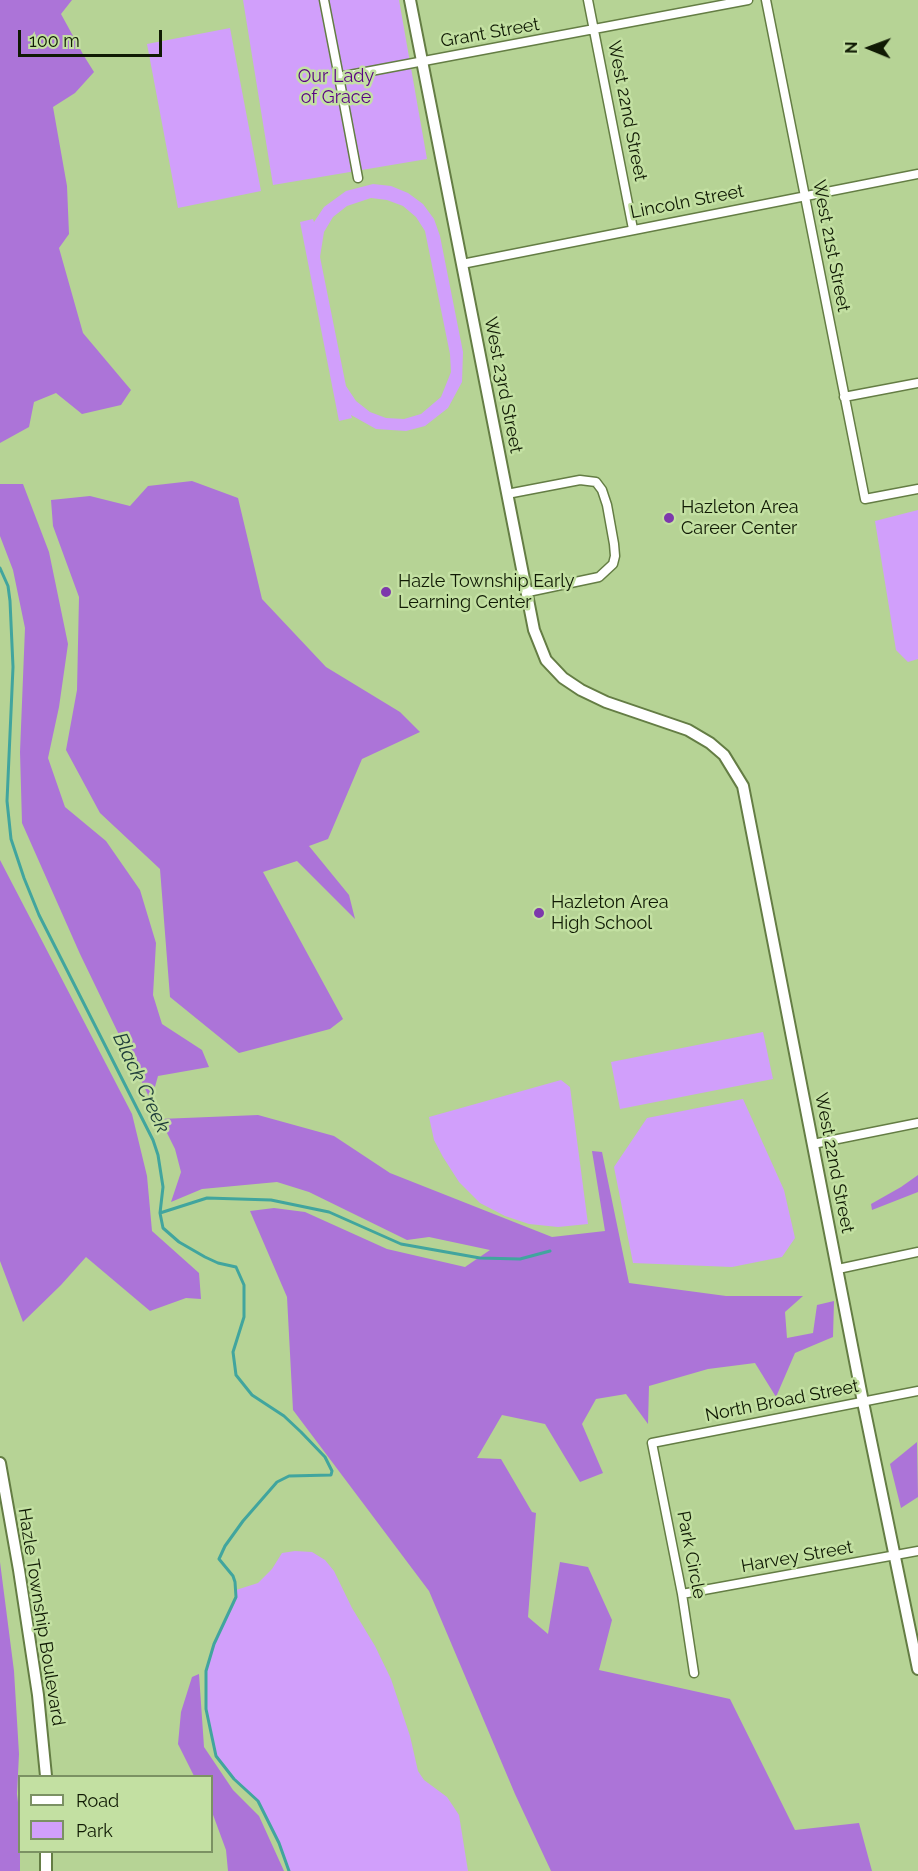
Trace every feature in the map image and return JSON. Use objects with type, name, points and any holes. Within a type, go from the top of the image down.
[{"type":"street","points":[[324,0],[358,178]]},
{"type":"street","name":"West 23rd Street","points":[[410,0],[534,630],[546,660],[563,678],[606,702],[646,715]]},
{"type":"street","name":"West 22nd Street","points":[[588,0],[633,229]]},
{"type":"street","name":"Grant Street","points":[[339,77],[748,0]]},
{"type":"street","name":"West 21st Street","points":[[766,0],[864,499],[918,489]]},
{"type":"street","name":"Lincoln Street","points":[[462,264],[918,174]]},
{"type":"street","points":[[844,397],[918,383]]},
{"type":"street","points":[[507,494],[580,480],[596,482],[602,490],[607,505],[614,544],[613,564],[599,577],[528,592]]},
{"type":"street","name":"West 22nd Street","points":[[646,715],[688,730],[710,742],[724,755],[743,786],[863,1402],[918,1669]]},
{"type":"street","points":[[813,1144],[918,1123]]},
{"type":"street","points":[[838,1269],[918,1252]]},
{"type":"street","name":"North Broad Street","points":[[652,1443],[918,1391]]},
{"type":"street","name":"Park Circle","points":[[652,1443],[682,1594],[694,1673]]},
{"type":"street","name":"Hazle Township Boulevard","points":[[0,1463],[20,1570],[39,1695],[46,1775]]},
{"type":"street","name":"Harvey Street","points":[[682,1594],[918,1551]]},
{"type":"street","points":[[46,1853],[46,1871]]},
{"type":"green space","name":"Our Lady of Grace","points":[[243,0],[399,0],[427,159],[273,185]]},
{"type":"green space","points":[[230,28],[261,191],[178,208],[147,44]]},
{"type":"green space","points":[[373,184],[391,186],[408,193],[423,204],[434,219],[440,236],[463,352],[462,382],[448,408],[425,426],[406,431],[376,429],[351,415],[352,418],[339,421],[300,222],[313,219],[314,222],[324,207],[346,191]],"holes":[[[371,198],[387,200],[403,206],[416,217],[425,231],[450,354],[451,372],[441,397],[421,414],[404,419],[386,418],[370,412],[356,401],[346,386],[320,257],[324,232],[333,217],[347,206]]]},
{"type":"green space","points":[[918,510],[918,659],[908,662],[896,650],[875,521]]},
{"type":"green space","points":[[763,1032],[773,1079],[620,1109],[611,1062]]},
{"type":"green space","points":[[561,1080],[570,1087],[588,1224],[558,1227],[529,1224],[505,1216],[480,1203],[459,1182],[434,1140],[429,1117]]},
{"type":"green space","points":[[743,1099],[784,1190],[795,1238],[782,1257],[732,1267],[633,1263],[614,1167],[647,1118]]},
{"type":"green space","points":[[312,1552],[325,1560],[334,1571],[352,1608],[375,1646],[391,1679],[410,1736],[418,1771],[424,1780],[447,1797],[459,1815],[468,1871],[289,1871],[279,1843],[258,1801],[234,1779],[216,1756],[205,1697],[206,1671],[214,1644],[235,1603],[236,1590],[258,1583],[272,1569],[282,1553]]},
{"type":"shaded area","points":[[0,0],[72,0],[61,14],[94,72],[75,93],[53,107],[67,186],[69,234],[59,248],[83,333],[131,390],[121,405],[82,414],[56,393],[34,402],[29,427],[0,443]]},
{"type":"shaded area","points":[[192,481],[238,498],[262,599],[326,667],[400,712],[420,732],[362,759],[328,839],[309,846],[349,895],[355,919],[297,861],[263,872],[343,1019],[330,1029],[239,1053],[170,997],[160,869],[100,813],[66,750],[77,690],[79,597],[53,526],[51,500],[90,496],[130,506],[148,486]]},
{"type":"shaded area","points":[[0,484],[23,484],[49,552],[68,644],[59,707],[48,758],[65,807],[106,841],[140,890],[156,943],[153,995],[162,1024],[202,1050],[209,1067],[158,1076],[151,1101],[80,954],[22,823],[20,752],[25,628],[13,570],[0,536]]},
{"type":"shaded area","points":[[0,860],[132,1114],[147,1176],[152,1231],[199,1273],[201,1299],[186,1298],[150,1311],[86,1257],[23,1322],[0,1261]]},
{"type":"shaded area","points":[[258,1115],[334,1136],[390,1173],[552,1237],[605,1231],[592,1151],[602,1152],[629,1283],[726,1296],[803,1296],[785,1312],[787,1338],[813,1333],[817,1305],[834,1301],[833,1337],[795,1353],[776,1397],[755,1363],[708,1369],[649,1386],[648,1424],[626,1394],[596,1399],[582,1424],[603,1473],[580,1482],[545,1424],[502,1415],[477,1458],[501,1459],[532,1512],[536,1513],[528,1617],[548,1634],[560,1562],[588,1567],[612,1620],[599,1670],[730,1699],[795,1830],[859,1823],[872,1871],[551,1871],[515,1794],[429,1591],[293,1410],[287,1297],[250,1211],[274,1208],[305,1212],[387,1249],[465,1267],[490,1250],[429,1237],[407,1240],[309,1192],[277,1182],[202,1189],[171,1202],[181,1172],[175,1149],[160,1119]]},
{"type":"shaded area","points":[[918,1175],[918,1192],[872,1210],[871,1204]]},
{"type":"shaded area","points":[[917,1442],[918,1497],[901,1508],[890,1464]]},
{"type":"shaded area","points":[[0,1562],[14,1671],[19,1754],[17,1794],[20,1871],[0,1871]]},
{"type":"shaded area","points":[[199,1674],[204,1747],[233,1790],[259,1816],[284,1871],[228,1871],[226,1850],[213,1815],[213,1775],[194,1775],[178,1744],[181,1712],[192,1677]]},
{"type":"waterway","name":"Black Creek","points":[[0,568],[8,586],[10,601],[13,667],[7,801],[11,839],[24,878],[39,915],[153,1140],[163,1187],[160,1213],[163,1228],[179,1242],[205,1257],[236,1267],[244,1285],[244,1317],[233,1352],[236,1375],[252,1395],[284,1416],[301,1432],[325,1457],[332,1471],[331,1475],[289,1476],[277,1482],[225,1546],[219,1559],[233,1576],[236,1597],[214,1644],[206,1671],[206,1709],[216,1756],[234,1779],[258,1801],[279,1843],[289,1871]]},
{"type":"waterway","points":[[160,1213],[207,1198],[271,1200],[329,1212],[401,1244],[480,1258],[520,1259],[550,1251]]},
{"type":"place","name":"Hazleton Area Career Center","points":[[669,518]]},
{"type":"place","name":"Hazle Township Early Learning Center","points":[[386,592]]},
{"type":"place","name":"Hazleton Area High School","points":[[539,913]]}]
